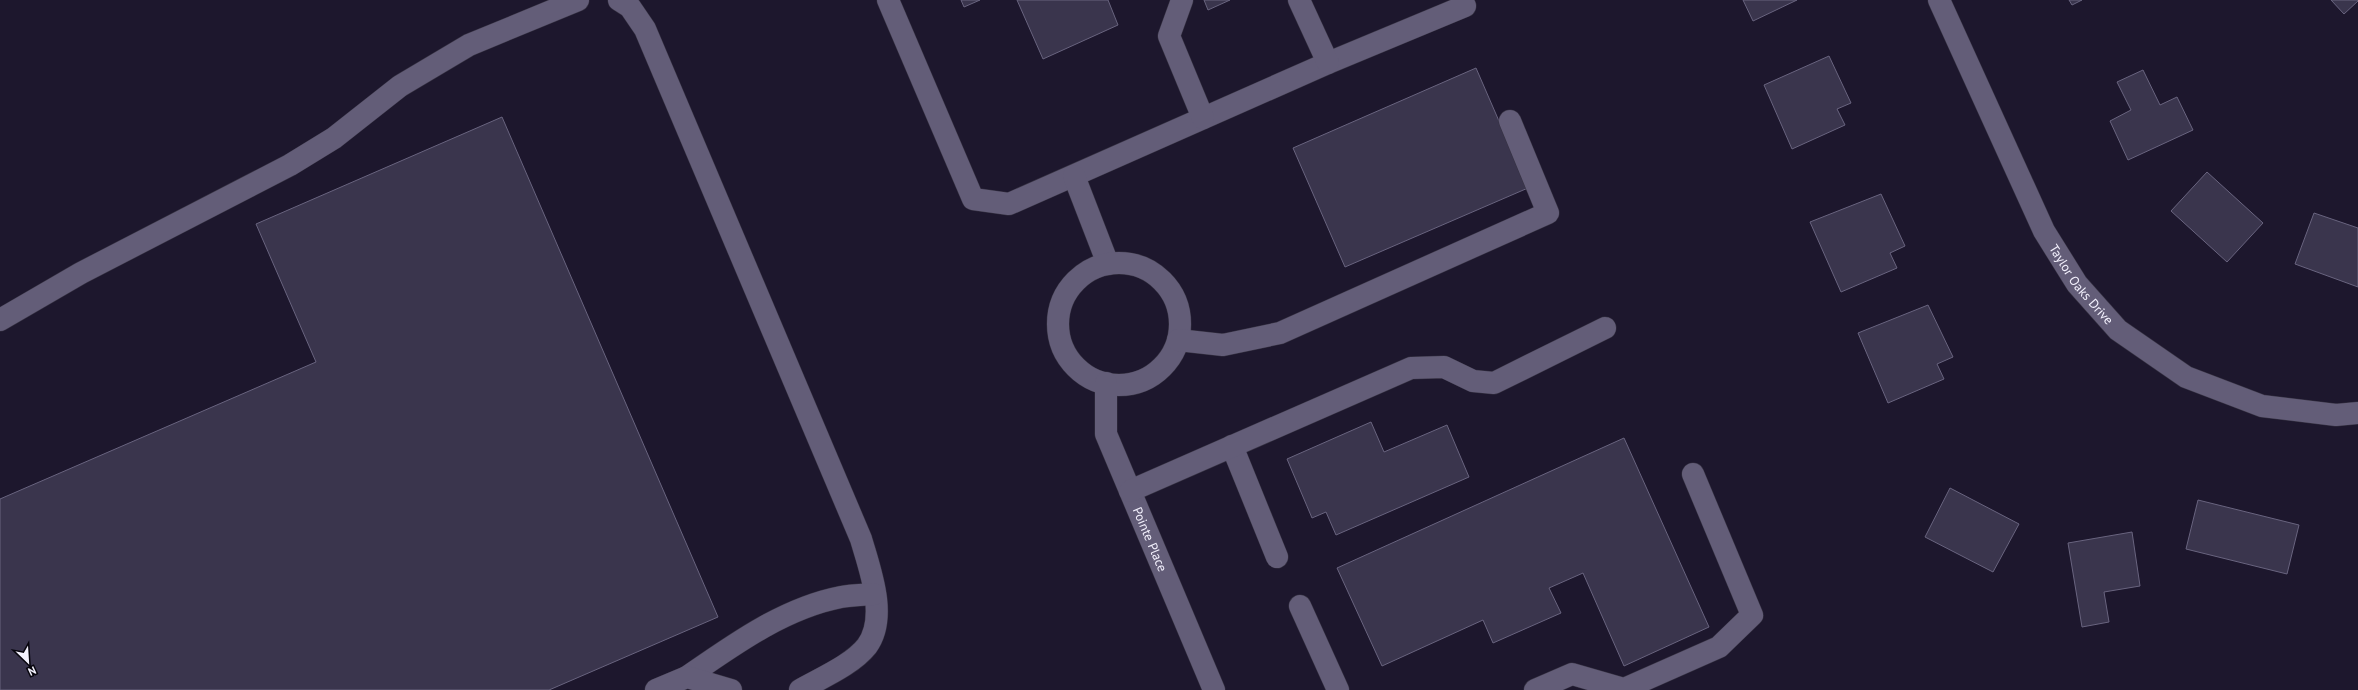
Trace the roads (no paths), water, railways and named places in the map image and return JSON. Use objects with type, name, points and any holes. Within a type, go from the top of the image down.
[{"type":"street","points":[[0,320],[81,273],[290,165],[334,138],[400,86],[469,45],[578,0]]},
{"type":"street","points":[[619,0],[630,7],[645,29],[861,539],[869,564],[876,613],[874,632],[866,647],[848,662],[800,690]]},
{"type":"street","points":[[888,0],[973,199],[1009,204],[1328,62],[1465,6]]},
{"type":"street","points":[[1182,0],[1169,36],[1203,118]]},
{"type":"street","points":[[1299,0],[1328,62]]},
{"type":"street","name":"Taylor Oaks Drive","points":[[1939,0],[2044,231],[2077,284],[2118,330],[2186,377],[2262,406],[2336,415],[2358,413]]},
{"type":"street","points":[[1178,340],[1223,345],[1280,333],[1548,212],[1510,121]]},
{"type":"street","points":[[1074,176],[1108,264]]},
{"type":"street","points":[[1126,263],[1142,267],[1157,276],[1168,288],[1177,303],[1180,321],[1178,340],[1170,356],[1158,370],[1143,380],[1125,385],[1106,384],[1091,378],[1078,369],[1067,356],[1060,341],[1058,324],[1060,308],[1067,292],[1078,279],[1092,270],[1108,264],[1126,263]]},
{"type":"street","points":[[1130,491],[1411,368],[1444,367],[1473,381],[1494,382],[1605,328]]},
{"type":"street","name":"Pointe Place","points":[[1106,384],[1106,434],[1214,690]]},
{"type":"street","points":[[1232,446],[1277,557]]},
{"type":"street","points":[[1535,690],[1572,674],[1624,689],[1718,647],[1752,615],[1693,474]]},
{"type":"street","points":[[656,690],[687,677],[731,646],[769,624],[840,597],[874,594]]},
{"type":"street","points":[[1300,606],[1338,690]]},
{"type":"street","points":[[687,677],[731,690]]}]
